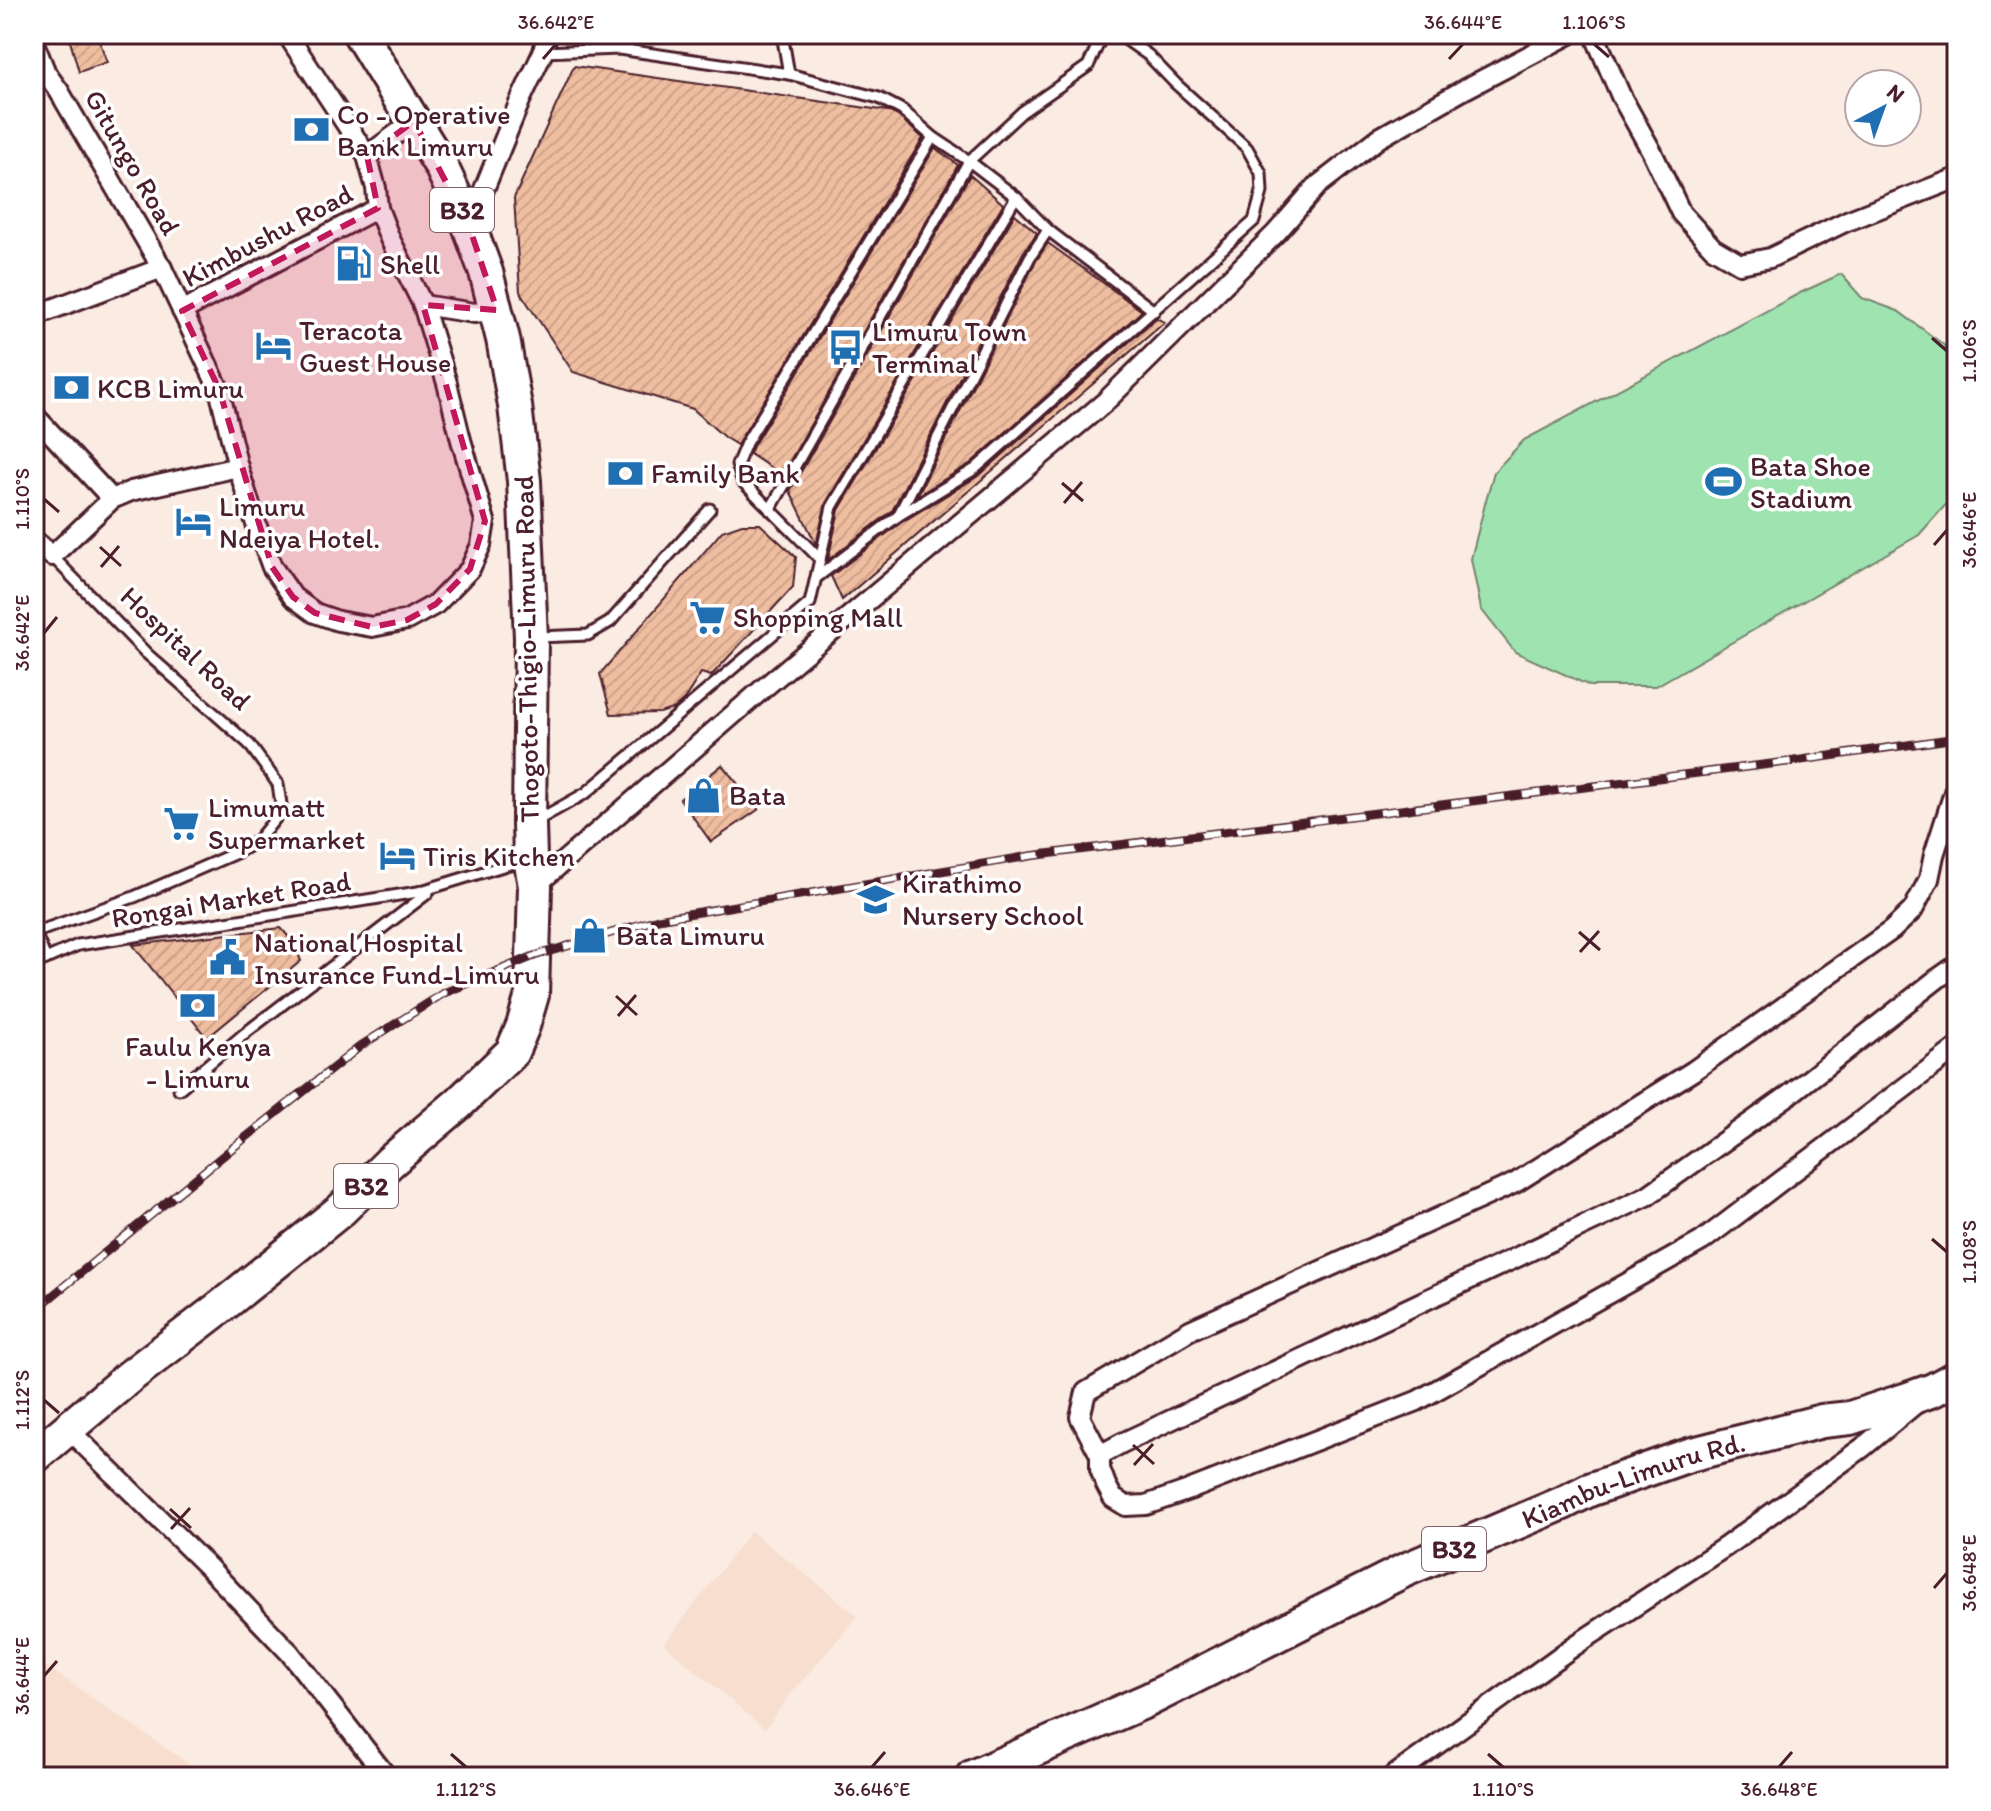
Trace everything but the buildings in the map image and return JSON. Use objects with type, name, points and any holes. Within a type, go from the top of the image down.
[{"type":"highway","name":"Thogoto-Thigio-Limuru Road","points":[[34,1457],[128,1378],[341,1210],[390,1162],[458,1104],[512,1052],[532,995],[529,824],[531,638],[524,481],[515,406],[497,310],[469,226],[441,166],[360,34]]},
{"type":"highway","name":"Kiambu-Limuru Rd.","points":[[972,1777],[1148,1700],[1405,1570],[1589,1490],[1689,1455],[1822,1421],[1850,1418],[1945,1383]]},
{"type":"street","name":"Gitungo Road","points":[[34,43],[40,76],[59,91],[162,268],[219,389],[238,467],[272,567],[293,597],[315,613],[372,627],[407,620],[436,604],[470,569],[481,545],[485,521],[423,305],[378,208],[367,156],[287,34]]},
{"type":"street","points":[[532,872],[765,687],[1105,402],[1276,233],[1317,186],[1379,138],[1570,34]]},
{"type":"street","points":[[1594,34],[1621,96],[1681,213],[1713,248],[1740,264],[1770,258],[1847,221],[1957,178]]},
{"type":"street","points":[[469,226],[545,43]]},
{"type":"street","points":[[367,156],[414,121]]},
{"type":"street","name":"Kimbushu Road","points":[[182,311],[378,208]]},
{"type":"street","points":[[34,316],[162,268]]},
{"type":"street","points":[[423,305],[474,313],[497,310]]},
{"type":"street","points":[[34,415],[112,499]]},
{"type":"street","points":[[52,556],[112,499],[146,487],[238,467]]},
{"type":"street","name":"Hospital Road","points":[[34,540],[52,556]]},
{"type":"street","points":[[1957,783],[1929,879],[1913,910],[1892,930],[1693,1071],[1515,1183],[1190,1330],[1086,1392],[1080,1417],[1100,1455],[1100,1469],[1113,1498],[1126,1506],[1146,1505],[1417,1401],[1702,1241],[1957,1048]]},
{"type":"street","points":[[1100,1455],[1647,1196],[1789,1095],[1957,965]]},
{"type":"street","points":[[1392,1777],[1574,1646],[1725,1547],[1862,1448],[1945,1383]]},
{"type":"street","points":[[68,1429],[290,1653],[387,1777]]},
{"type":"lane","points":[[782,34],[789,74]]},
{"type":"lane","points":[[770,510],[969,161],[1022,112],[1088,66],[1103,34]]},
{"type":"lane","points":[[816,578],[898,516],[975,469],[1254,221],[1262,192],[1261,173],[1247,148],[1148,55],[1118,34]]},
{"type":"lane","points":[[545,43],[619,49],[789,74],[879,98],[902,110],[933,137],[1016,197],[1048,230],[1154,311]]},
{"type":"lane","points":[[820,559],[743,482],[737,465],[746,443],[933,137]]},
{"type":"lane","points":[[529,824],[586,793],[810,603],[832,507],[1016,197]]},
{"type":"lane","points":[[898,516],[1030,257],[1048,230]]},
{"type":"lane","points":[[531,638],[588,635],[610,622],[710,509]]},
{"type":"lane","name":"Hospital Road","points":[[52,556],[146,653],[249,744],[278,784]]},
{"type":"lane","name":"Rongai Market Road","points":[[34,933],[134,897],[257,841],[275,819],[281,804],[278,784]]},
{"type":"lane","name":"Rongai Market Road","points":[[34,964],[78,945],[532,872]]},
{"type":"lane","points":[[179,1089],[244,1034],[433,888]]},
{"type":"lane","points":[[34,933],[46,959]]},
{"type":"highlighted area","points":[[414,121],[469,226],[497,310],[423,305],[485,521],[470,569],[436,604],[407,620],[372,627],[315,613],[293,597],[272,567],[219,389],[182,311],[378,208],[367,156]]},
{"type":"shaded area","points":[[751,1531],[858,1616],[789,1696],[765,1729],[664,1644]]},
{"type":"shaded area","points":[[34,1658],[208,1777],[34,1777]]},
{"type":"green space","name":"Bata Shoe Stadium","points":[[1841,274],[1862,298],[1898,311],[1944,345],[1957,382],[1957,492],[1919,535],[1656,686],[1590,686],[1515,652],[1481,609],[1471,559],[1494,472],[1524,440]]},
{"type":"railway","points":[[34,1311],[362,1045],[444,993],[534,956],[658,919],[1030,856],[1957,738]]},
{"type":"place","name":"Co - Operative Bank Limuru","points":[[311,130]]},
{"type":"place","name":"Shell","points":[[354,264]]},
{"type":"place","name":"Teracota Guest House","points":[[273,346]]},
{"type":"place","name":"Limuru Town Terminal","points":[[846,347]]},
{"type":"place","name":"KCB Limuru","points":[[71,388]]},
{"type":"place","name":"Family Bank","points":[[625,473]]},
{"type":"place","name":"Bata Shoe Stadium","points":[[1724,482]]},
{"type":"place","name":"Limuru Ndeiya Hotel.","points":[[193,522]]},
{"type":"place","name":"Shopping Mall","points":[[707,617]]},
{"type":"place","name":"Bata","points":[[703,795]]},
{"type":"place","name":"Limumatt Supermarket","points":[[182,823]]},
{"type":"place","name":"Tiris Kitchen","points":[[397,856]]},
{"type":"place","name":"Kirathimo Nursery School","points":[[876,899]]},
{"type":"place","name":"Bata Limuru","points":[[590,935]]},
{"type":"place","name":"National Hospital Insurance Fund-Limuru","points":[[228,958]]},
{"type":"place","name":"Faulu Kenya - Limuru","points":[[198,1006]]}]
